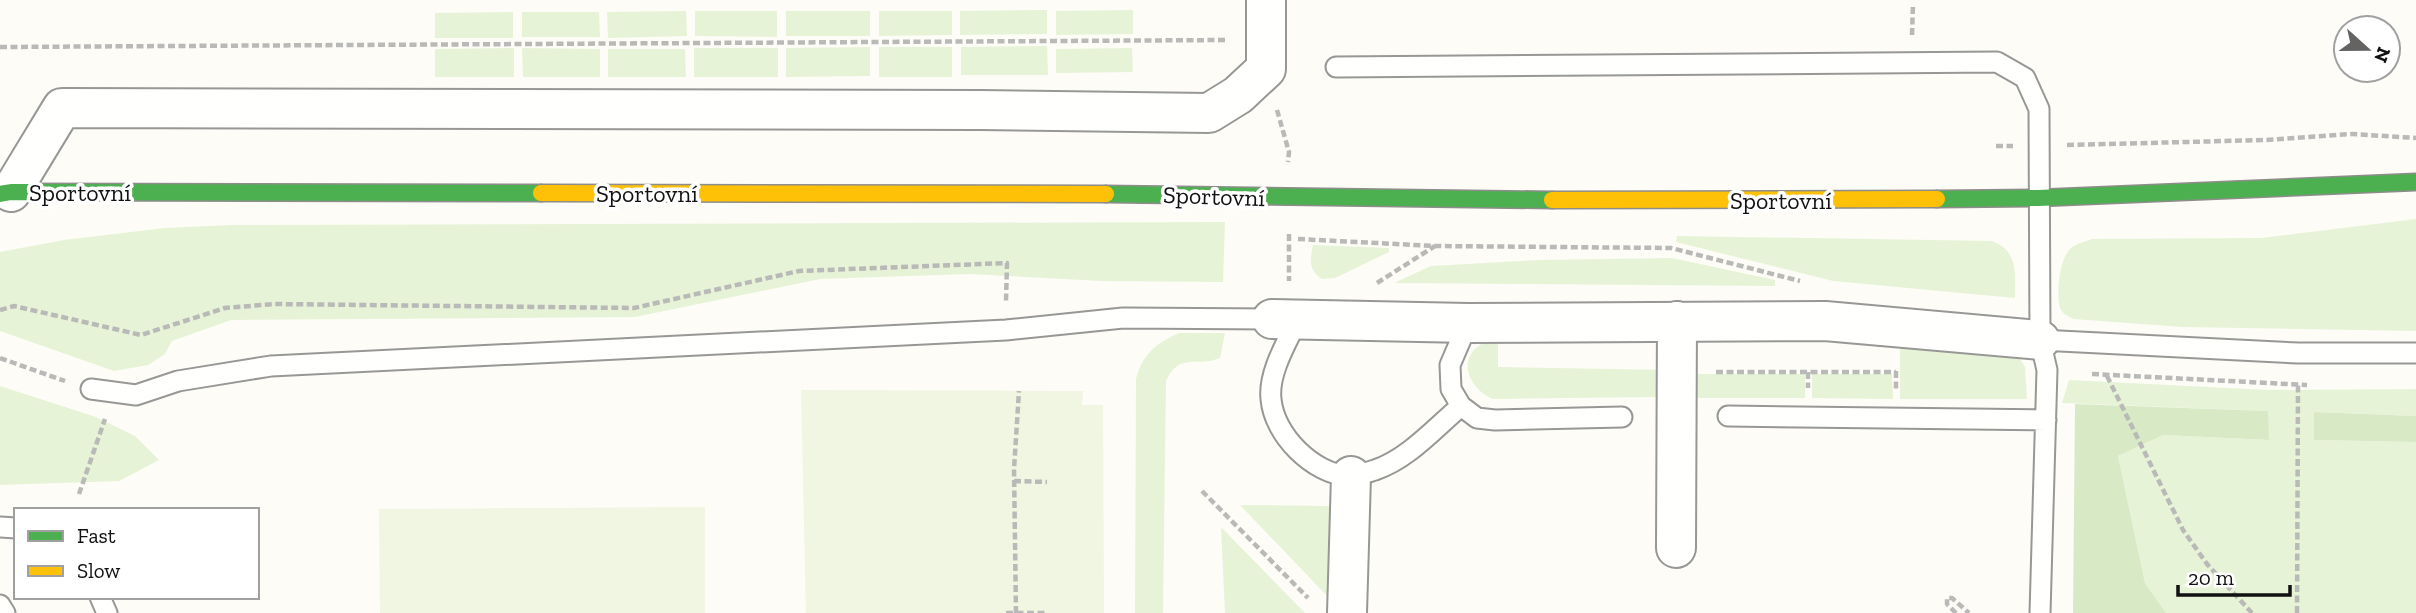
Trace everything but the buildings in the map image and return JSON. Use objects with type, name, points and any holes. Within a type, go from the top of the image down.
[{"type":"main road","name":"Sportovní","points":[[3,194],[1150,194],[1288,198],[1698,201],[2038,198],[2416,182]]},
{"type":"street","points":[[1266,0],[1266,55]]},
{"type":"street","name":"Sportovní","points":[[3,194],[62,108],[1209,113],[1238,94],[1266,55]]},
{"type":"street","points":[[1285,319],[1468,323],[1825,321],[2040,340]]},
{"type":"street","points":[[1676,548],[1677,321]]},
{"type":"street","points":[[1331,608],[1350,476]]},
{"type":"lane","points":[[1336,67],[1997,62],[2025,78],[2039,109],[2040,340],[2047,370],[2040,613]]},
{"type":"lane","points":[[91,389],[136,395],[178,381],[271,366],[1006,330],[1123,318],[1285,319],[1270,398],[1276,419],[1286,439],[1302,455],[1331,471],[1350,476],[1377,470],[1397,459],[1461,406]]},
{"type":"lane","points":[[1468,323],[1450,366],[1451,389],[1461,406],[1477,418],[1622,418]]},
{"type":"lane","points":[[2040,340],[2298,353],[2416,353]]},
{"type":"lane","points":[[1728,416],[2046,420]]},
{"type":"lane","points":[[0,605],[5,613]]},
{"type":"path","points":[[0,47],[1266,55]]},
{"type":"path","points":[[1996,146],[2265,141],[2352,134],[2416,138]]},
{"type":"path","points":[[1289,239],[1435,246],[1671,248],[1812,284]]},
{"type":"path","points":[[1370,287],[1435,246]]},
{"type":"path","points":[[0,310],[14,306],[141,335],[225,308],[274,304],[634,308],[799,271],[1007,263],[1006,330]]},
{"type":"path","points":[[1896,328],[1896,417]]},
{"type":"path","points":[[2297,613],[2298,353]]},
{"type":"path","points":[[0,358],[91,389]]},
{"type":"path","points":[[1676,372],[1896,372]]},
{"type":"path","points":[[2107,376],[2183,530],[2207,564],[2252,613]]},
{"type":"path","points":[[1016,613],[1014,481],[1019,391]]},
{"type":"path","points":[[79,494],[115,392]]},
{"type":"path","points":[[1014,481],[1046,482]]},
{"type":"path","points":[[1202,491],[1331,608]]},
{"type":"path","points":[[1956,613],[1947,604],[1947,598],[1952,598],[1969,613]]},
{"type":"path","points":[[1006,613],[1047,613]]},
{"type":"green space","points":[[1047,10],[1047,34],[960,35],[960,11]]},
{"type":"green space","points":[[1133,10],[1133,34],[1056,35],[1056,11]]},
{"type":"green space","points":[[686,11],[687,36],[608,38],[607,12]]},
{"type":"green space","points":[[695,11],[777,11],[777,37],[695,36]]},
{"type":"green space","points":[[786,11],[870,11],[870,36],[786,36]]},
{"type":"green space","points":[[879,11],[952,11],[952,35],[879,36]]},
{"type":"green space","points":[[513,12],[513,38],[435,38],[435,13]]},
{"type":"green space","points":[[522,12],[599,12],[600,37],[522,37]]},
{"type":"green space","points":[[1047,46],[1048,75],[961,75],[961,47]]},
{"type":"green space","points":[[870,47],[870,76],[786,77],[786,48]]},
{"type":"green space","points":[[879,47],[952,47],[952,77],[879,77]]},
{"type":"green space","points":[[514,48],[514,77],[435,77],[435,49]]},
{"type":"green space","points":[[522,48],[600,49],[600,77],[523,77]]},
{"type":"green space","points":[[694,48],[778,48],[778,77],[694,77]]},
{"type":"green space","points":[[1132,48],[1133,72],[1056,73],[1056,49]]},
{"type":"green space","points":[[608,49],[685,49],[686,77],[608,77]]},
{"type":"green space","points":[[2416,219],[2416,331],[2183,327],[2073,319],[2060,308],[2061,268],[2067,253],[2078,244],[2092,239],[2261,238]]},
{"type":"green space","points":[[1225,222],[1223,282],[1102,281],[970,274],[820,279],[635,317],[231,320],[172,341],[165,354],[148,365],[114,371],[0,331],[0,252],[64,240],[165,228],[231,225]]},
{"type":"green space","points":[[1677,236],[1992,241],[2007,251],[2014,264],[2015,298],[1833,281],[1676,242]]},
{"type":"green space","points":[[1313,245],[1389,248],[1389,252],[1335,278],[1322,279],[1314,272],[1311,264]]},
{"type":"green space","points":[[1672,258],[1775,280],[1775,286],[1394,283],[1431,266],[1538,260]]},
{"type":"green space","points":[[1179,333],[1225,333],[1220,358],[1183,363],[1171,372],[1166,381],[1163,613],[1135,613],[1136,379],[1142,363],[1151,351]]},
{"type":"green space","points":[[1490,340],[1498,343],[1498,367],[1671,370],[1657,436],[1656,397],[1493,399],[1476,386],[1468,369],[1472,352]]},
{"type":"green space","points":[[1900,346],[2009,355],[2020,359],[2025,367],[2027,399],[1900,399]]},
{"type":"green space","points":[[1682,374],[1805,374],[1805,398],[1682,398]]},
{"type":"green space","points":[[1812,374],[1892,374],[1893,399],[1812,398]]},
{"type":"green space","points":[[2069,380],[2268,390],[2416,389],[2416,416],[2314,412],[2314,440],[2416,442],[2416,613],[2166,613],[2145,583],[2118,456],[2163,435],[2268,440],[2268,411],[2062,403]]},
{"type":"green space","points":[[0,386],[96,417],[135,436],[159,460],[119,481],[0,485]]},
{"type":"green space","points":[[801,390],[1083,391],[1082,405],[1103,405],[1104,613],[806,613]]},
{"type":"green space","points":[[2075,404],[2268,411],[2269,440],[2163,435],[2118,456],[2145,583],[2166,613],[2073,613]]},
{"type":"green space","points":[[2314,412],[2416,416],[2416,442],[2314,440]]},
{"type":"green space","points":[[1240,505],[1330,506],[1328,597]]},
{"type":"green space","points":[[705,507],[705,613],[380,613],[379,509]]},
{"type":"green space","points":[[1221,527],[1305,613],[1225,613]]},
{"type":"traffic: fast","points":[[1937,199],[2038,198],[2416,182]]},
{"type":"traffic: fast","points":[[0,194],[541,193]]},
{"type":"traffic: fast","points":[[1106,194],[1552,200]]},
{"type":"traffic: slow","points":[[541,193],[1106,194]]},
{"type":"traffic: slow","points":[[1552,200],[1937,199]]}]
